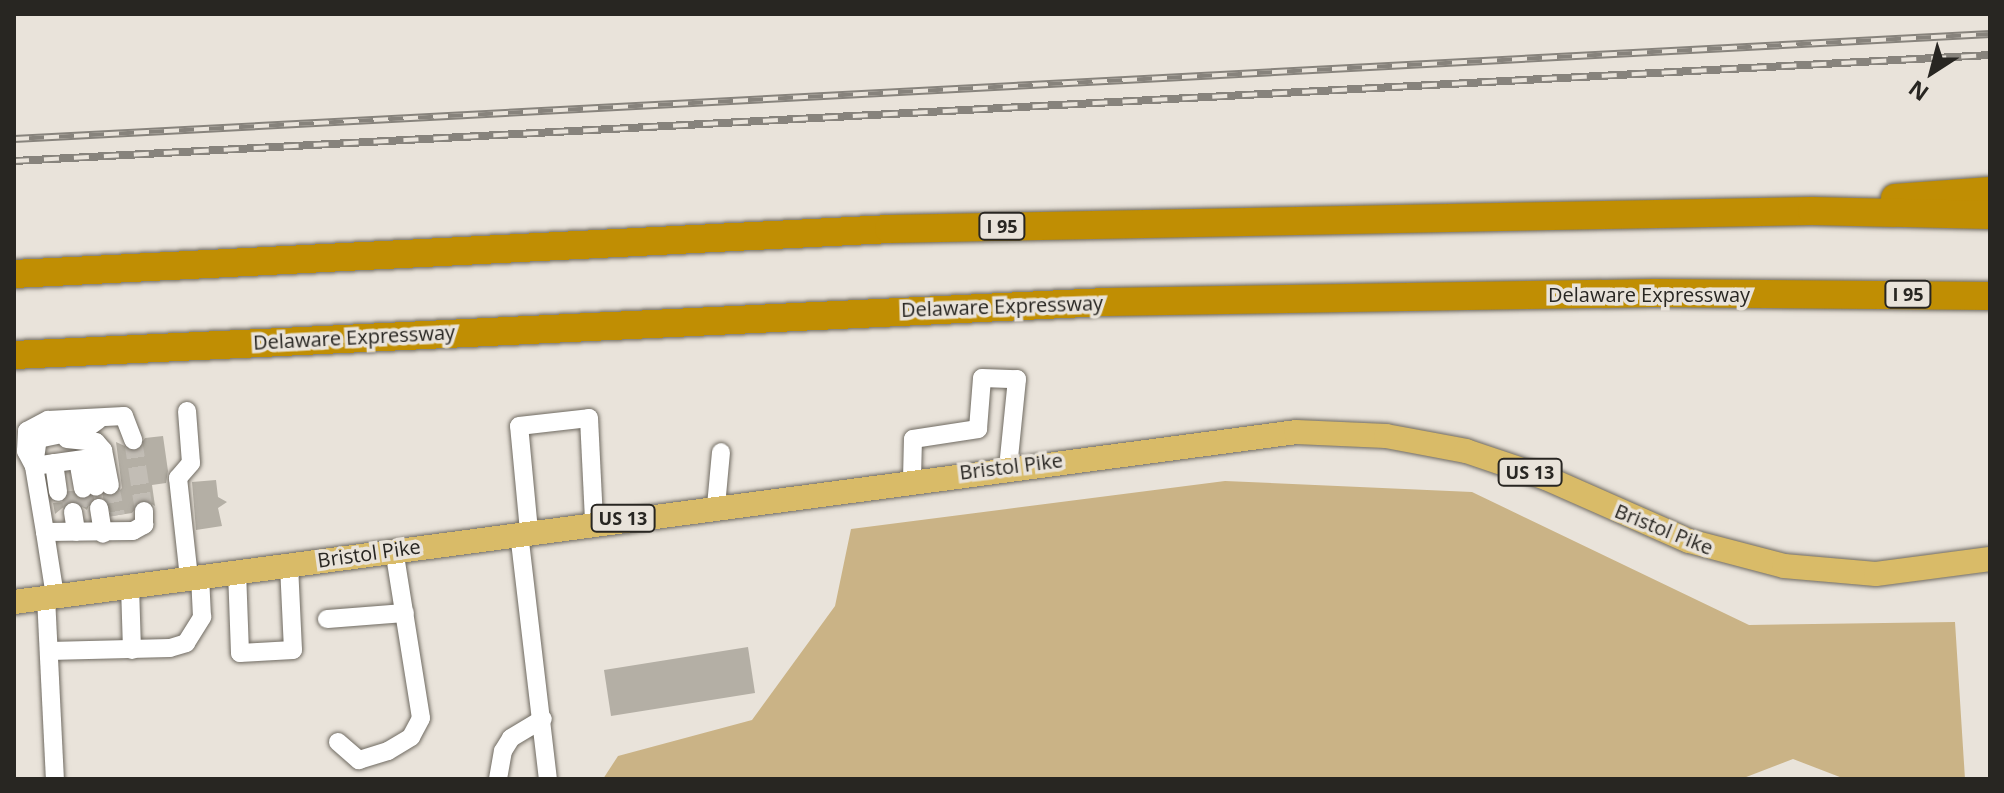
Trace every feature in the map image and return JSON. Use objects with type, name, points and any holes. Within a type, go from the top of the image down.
[{"type":"highway","points":[[1812,211],[1990,191]]},
{"type":"highway","name":"I 95","points":[[14,274],[889,229],[1812,211],[1990,215]]},
{"type":"highway","name":"Delaware Expressway","points":[[14,355],[1106,302],[1654,293],[1826,298],[1990,296]]},
{"type":"highway","points":[[1826,298],[1990,315]]},
{"type":"main road","name":"Bristol Pike","points":[[14,602],[1264,434],[1375,435],[1493,459],[1655,529],[1762,562],[1876,574],[1990,559]]},
{"type":"street","points":[[912,479],[913,439],[978,429],[982,378],[1017,379],[1008,467]]},
{"type":"street","points":[[49,651],[132,650],[186,643],[202,617],[178,478],[191,463],[187,411]]},
{"type":"street","points":[[85,523],[56,463],[25,440],[34,424],[104,416],[129,419],[133,440]]},
{"type":"street","points":[[548,779],[524,532],[519,426],[589,418],[594,522]]},
{"type":"street","points":[[89,439],[103,450],[83,489],[46,452],[53,444],[89,439]]},
{"type":"street","points":[[716,506],[721,452]]},
{"type":"street","points":[[56,463],[91,458],[83,489]]},
{"type":"street","points":[[85,523],[140,529],[144,511]]},
{"type":"street","points":[[55,779],[49,651],[51,597],[85,523]]},
{"type":"street","points":[[338,742],[359,760],[411,737],[421,718],[420,692],[394,549]]},
{"type":"street","points":[[237,571],[240,653],[293,650],[289,564]]},
{"type":"street","points":[[130,586],[132,650]]},
{"type":"street","points":[[327,619],[405,613]]},
{"type":"street","points":[[498,779],[503,751],[511,738],[543,719]]},
{"type":"shaded area","points":[[1225,481],[1472,492],[1749,625],[1955,622],[1965,779],[1845,779],[1793,759],[1741,779],[603,779],[618,756],[752,720],[835,606],[851,529]]},
{"type":"building","points":[[163,436],[168,471],[166,483],[152,485],[155,506],[143,499],[132,513],[112,516],[103,497],[113,497],[122,488],[116,442],[136,451],[145,438]]},
{"type":"building","points":[[216,480],[218,497],[227,502],[218,508],[222,526],[196,530],[192,482]]},
{"type":"building","points":[[70,491],[80,500],[92,498],[87,510],[72,500],[55,514],[53,503],[65,502]]},
{"type":"building","points":[[748,647],[755,693],[611,716],[604,670]]},
{"type":"tunnel","points":[[133,440],[144,511]]},
{"type":"tunnel","points":[[110,485],[116,515]]},
{"type":"tunnel","points":[[83,489],[87,510]]},
{"type":"tunnel","points":[[70,491],[73,512]]},
{"type":"railway","points":[[14,139],[1990,34]]},
{"type":"railway","points":[[14,161],[1990,55]]}]
